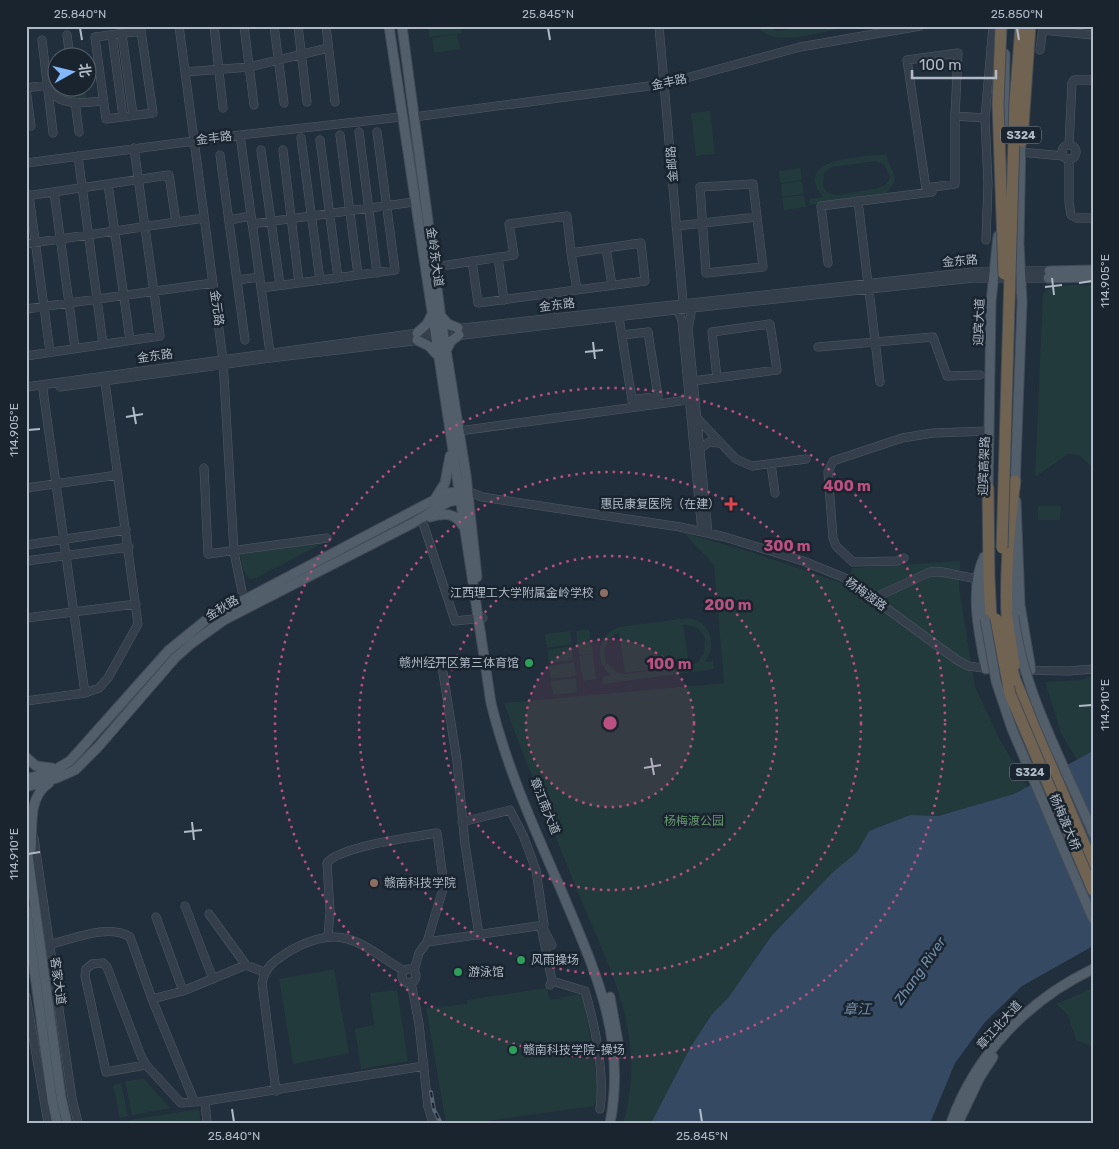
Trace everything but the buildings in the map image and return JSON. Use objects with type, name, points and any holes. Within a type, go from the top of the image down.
[{"type":"highway","points":[[998,274],[998,104],[1001,26]]},
{"type":"highway","name":"迎宾高架路","points":[[999,618],[998,274],[1015,26]]},
{"type":"highway","name":"迎宾高架路","points":[[999,547],[1012,245],[1015,102],[1021,26]]},
{"type":"highway","points":[[1012,245],[1023,103],[1037,27]]},
{"type":"highway","points":[[1015,481],[1010,522],[1006,591],[999,618],[996,653],[1011,681],[1093,865]]},
{"type":"highway","points":[[988,488],[988,569],[1019,717],[1093,890]]},
{"type":"main road","name":"金岭东大道","points":[[389,26],[414,202],[436,316]]},
{"type":"main road","name":"金岭东大道","points":[[402,26],[434,267],[438,334],[459,431],[464,495]]},
{"type":"main road","name":"迎宾大道","points":[[999,618],[984,557],[988,488],[991,302],[998,274],[1003,166],[1006,26]]},
{"type":"main road","name":"S324","points":[[1015,481],[1022,302],[1020,275],[1020,152],[1037,27]]},
{"type":"main road","name":"金东路","points":[[1048,275],[1093,270]]},
{"type":"main road","name":"金东路","points":[[1048,275],[1093,277]]},
{"type":"main road","points":[[436,316],[458,332],[442,355],[417,337],[436,316]]},
{"type":"main road","name":"金岭东大道","points":[[442,355],[451,443],[464,495]]},
{"type":"main road","points":[[434,500],[448,476],[451,443]]},
{"type":"main road","points":[[1015,481],[1020,606],[1031,670]]},
{"type":"main road","name":"金秋路","points":[[26,779],[60,768],[96,734],[169,650],[206,620],[447,493],[464,495]]},
{"type":"main road","name":"金秋路","points":[[26,787],[68,774],[84,761],[175,658],[212,628],[254,604],[464,495]]},
{"type":"main road","name":"章江南大道","points":[[464,495],[464,526],[499,727],[602,973],[615,1056],[615,1090],[610,1123]]},
{"type":"main road","name":"章江南大道","points":[[464,495],[480,619]]},
{"type":"main road","points":[[413,523],[440,514],[448,514],[459,519],[464,526]]},
{"type":"main road","points":[[984,557],[978,574],[977,593],[979,625],[986,669]]},
{"type":"main road","name":"杨梅渡大桥","points":[[999,618],[1019,649],[1029,685],[1093,833]]},
{"type":"main road","name":"杨梅渡大桥","points":[[999,618],[994,672],[1012,729],[1093,919]]},
{"type":"main road","points":[[26,757],[32,764],[40,768],[60,768]]},
{"type":"main road","points":[[30,862],[33,811],[37,796],[44,787],[57,778]]},
{"type":"main road","name":"客家大道","points":[[26,842],[61,1097],[67,1123]]},
{"type":"main road","name":"客家大道","points":[[26,910],[52,1100],[57,1123]]},
{"type":"main road","name":"章江北大道","points":[[951,1123],[974,1073],[1017,1021],[1050,994],[1093,969]]},
{"type":"main road","name":"章江北大道","points":[[958,1123],[980,1077],[1006,1040],[1020,1025],[1053,998],[1093,975]]},
{"type":"main road","name":"章江南大道","points":[[607,997],[616,1023],[620,1056],[620,1103],[616,1123]]},
{"type":"street","name":"金元路","points":[[179,26],[224,362],[234,552],[242,591]]},
{"type":"street","points":[[214,26],[223,108]]},
{"type":"street","points":[[244,26],[254,105]]},
{"type":"street","points":[[274,26],[284,103]]},
{"type":"street","points":[[298,26],[307,102]]},
{"type":"street","points":[[326,26],[335,102]]},
{"type":"street","name":"金邮路","points":[[659,26],[673,165],[683,302]]},
{"type":"street","name":"金丰路","points":[[414,117],[664,84],[800,47],[920,26]]},
{"type":"street","points":[[986,240],[988,183],[986,118],[993,26]]},
{"type":"street","points":[[1040,50],[1037,27],[1093,35]]},
{"type":"street","points":[[96,48],[95,37],[141,31],[152,113],[106,119],[98,64]]},
{"type":"street","points":[[122,34],[134,116]]},
{"type":"street","points":[[67,35],[69,48]]},
{"type":"street","points":[[112,35],[123,117]]},
{"type":"street","points":[[42,40],[53,133]]},
{"type":"street","points":[[185,72],[249,67],[279,62],[328,48]]},
{"type":"street","points":[[958,53],[954,116],[955,184],[926,188],[907,60],[958,53]]},
{"type":"street","points":[[1093,80],[1074,80],[1072,83],[1069,145],[1064,155],[1071,215],[1076,218],[1093,218]]},
{"type":"street","points":[[47,85],[58,99],[75,102],[103,102]]},
{"type":"street","points":[[31,126],[26,89],[47,85]]},
{"type":"street","points":[[75,102],[79,132]]},
{"type":"street","points":[[954,116],[986,118]]},
{"type":"street","name":"金丰路","points":[[26,163],[240,135],[402,117]]},
{"type":"street","points":[[359,132],[377,273]]},
{"type":"street","points":[[261,288],[396,270],[377,132]]},
{"type":"street","points":[[240,135],[270,353]]},
{"type":"street","points":[[340,135],[358,276]]},
{"type":"street","points":[[300,138],[320,280]]},
{"type":"street","points":[[320,140],[338,278]]},
{"type":"street","points":[[1020,152],[1043,153],[1046,156],[1064,155],[1075,157],[1074,147],[1069,145]]},
{"type":"street","points":[[26,356],[160,336],[134,148]]},
{"type":"street","points":[[261,150],[280,285]]},
{"type":"street","points":[[283,150],[299,283]]},
{"type":"street","points":[[220,154],[245,340]]},
{"type":"street","points":[[78,156],[103,344]]},
{"type":"street","points":[[50,352],[28,196],[169,176],[176,222]]},
{"type":"street","points":[[108,184],[130,340]]},
{"type":"street","points":[[753,184],[763,267],[706,273],[702,223],[700,187],[753,184]]},
{"type":"street","points":[[54,192],[75,348]]},
{"type":"street","points":[[828,263],[821,206],[932,192]]},
{"type":"street","points":[[858,201],[880,382]]},
{"type":"street","points":[[229,220],[272,221],[414,202]]},
{"type":"street","points":[[434,267],[514,255],[509,224],[567,216],[577,290]]},
{"type":"street","points":[[676,226],[757,217]]},
{"type":"street","points":[[26,244],[204,218]]},
{"type":"street","points":[[472,261],[478,303],[645,281],[641,243],[571,253]]},
{"type":"street","points":[[606,248],[612,285]]},
{"type":"street","points":[[498,257],[504,300]]},
{"type":"street","name":"金东路","points":[[26,387],[438,334],[619,318],[973,272],[1048,275]]},
{"type":"street","points":[[237,280],[260,277]]},
{"type":"street","points":[[26,309],[213,282]]},
{"type":"street","name":"金东路","points":[[458,332],[683,302],[869,287]]},
{"type":"street","points":[[548,294],[551,319]]},
{"type":"street","points":[[692,308],[688,329],[693,381],[692,399],[697,418],[705,532]]},
{"type":"street","points":[[678,310],[682,322],[692,399],[705,532]]},
{"type":"street","points":[[619,318],[632,400],[658,396],[648,332],[622,335]]},
{"type":"street","points":[[693,381],[717,378],[777,370],[770,324],[712,332],[717,378]]},
{"type":"street","name":"金东路","points":[[26,392],[105,382],[270,353],[417,337]]},
{"type":"street","points":[[818,346],[933,337],[947,376],[980,375]]},
{"type":"street","points":[[26,701],[85,693],[98,688],[108,678],[138,624],[129,546],[105,382]]},
{"type":"street","points":[[44,390],[85,693]]},
{"type":"street","points":[[459,431],[692,399]]},
{"type":"street","points":[[697,418],[736,459],[752,466],[806,459]]},
{"type":"street","points":[[904,558],[897,561],[853,562],[836,546],[833,538],[828,472],[833,461],[902,438],[933,434],[989,431]]},
{"type":"street","points":[[700,449],[709,442],[719,443]]},
{"type":"street","points":[[771,464],[775,493]]},
{"type":"street","points":[[204,468],[208,554],[327,538]]},
{"type":"street","points":[[26,488],[118,475]]},
{"type":"street","name":"杨梅渡路","points":[[464,495],[705,532],[803,561],[838,575],[944,652],[968,666],[986,669],[1069,672],[1093,669]]},
{"type":"street","points":[[424,526],[455,621],[480,619]]},
{"type":"street","points":[[26,545],[126,530]]},
{"type":"street","points":[[26,561],[129,546]]},
{"type":"street","points":[[872,599],[930,572],[942,572],[972,578]]},
{"type":"street","points":[[26,618],[136,604]]},
{"type":"street","points":[[441,660],[457,762],[462,822],[479,935]]},
{"type":"street","points":[[462,822],[510,810],[523,835],[536,870],[544,925],[541,926],[551,983],[585,991],[591,1010],[602,1091],[600,1109]]},
{"type":"street","points":[[33,830],[72,1098],[78,1123]]},
{"type":"street","points":[[328,936],[330,912],[327,863],[331,857],[372,844],[437,833],[444,886],[427,942],[418,953],[414,971],[416,978],[411,982]]},
{"type":"street","points":[[185,906],[213,979]]},
{"type":"street","points":[[209,914],[246,965],[264,972]]},
{"type":"street","points":[[156,917],[183,991]]},
{"type":"street","points":[[427,942],[541,926]]},
{"type":"street","points":[[541,926],[552,944]]},
{"type":"street","points":[[50,944],[108,931],[123,932],[130,937],[152,999],[194,1101]]},
{"type":"street","points":[[276,1090],[262,983],[264,972],[270,964],[298,946],[328,936],[343,937],[364,944],[404,970],[410,969],[414,971]]},
{"type":"street","points":[[146,1065],[106,1072],[85,976],[86,969],[92,964],[103,963],[107,967],[141,1056],[146,1065],[181,1103],[424,1066]]},
{"type":"street","points":[[152,999],[183,991],[246,965]]},
{"type":"street","points":[[404,970],[403,979],[411,982]]},
{"type":"street","points":[[411,982],[424,1066],[428,1107],[433,1123]]},
{"type":"street","points":[[26,996],[48,1123]]},
{"type":"street","points":[[205,1100],[207,1123]]},
{"type":"green space","points":[[428,26],[461,26],[462,33],[429,37]]},
{"type":"green space","points":[[757,26],[767,26],[778,31],[809,26],[844,26],[839,29],[807,36],[784,38],[764,33]]},
{"type":"green space","points":[[457,34],[460,49],[434,53],[432,38]]},
{"type":"green space","points":[[710,111],[715,154],[696,156],[691,113]]},
{"type":"green space","points":[[886,154],[895,178],[886,193],[810,205],[809,199],[823,197],[816,184],[816,174],[823,167],[848,158]],"holes":[[[876,161],[884,165],[889,173],[889,179],[887,183],[876,189],[835,195],[827,192],[823,186],[824,173],[832,167]]]},
{"type":"green space","points":[[800,168],[802,180],[780,183],[779,171]]},
{"type":"green space","points":[[802,181],[804,194],[782,197],[781,184]]},
{"type":"green space","points":[[804,195],[806,207],[784,210],[782,198]]},
{"type":"green space","points":[[1093,285],[1093,468],[1079,455],[1068,454],[1035,477],[1043,294],[1047,290],[1059,286]]},
{"type":"green space","points":[[1038,506],[1061,506],[1060,520],[1038,520]]},
{"type":"green space","name":"杨梅渡公园","points":[[684,533],[751,552],[847,585],[852,568],[960,561],[959,587],[975,687],[1000,740],[1028,787],[1014,794],[938,816],[910,815],[869,831],[857,852],[833,872],[772,934],[728,998],[712,1014],[690,1048],[651,1123],[623,1123],[630,1090],[631,1058],[627,1027],[620,998],[504,703],[724,683],[714,565]]},
{"type":"green space","points":[[329,540],[256,578],[249,579],[243,570],[240,554]]},
{"type":"green space","points":[[688,618],[696,620],[702,623],[710,635],[711,649],[705,662],[713,661],[714,669],[603,684],[602,677],[611,675],[605,669],[600,656],[602,641],[612,630],[620,627]],"holes":[[[683,624],[697,627],[705,638],[704,653],[698,662],[691,665],[626,674],[616,672],[606,662],[606,644],[619,633],[625,673],[689,664]]]},
{"type":"green space","points":[[589,629],[593,654],[579,655],[576,631]]},
{"type":"green space","points":[[570,631],[572,644],[547,648],[545,634]]},
{"type":"green space","points":[[572,646],[573,660],[549,663],[547,650]]},
{"type":"green space","points":[[593,654],[596,679],[583,681],[579,656]]},
{"type":"green space","points":[[574,662],[576,676],[551,679],[549,666]]},
{"type":"green space","points":[[1093,676],[1093,751],[1077,760],[1061,733],[1045,682],[1081,680]]},
{"type":"green space","points":[[576,678],[577,692],[553,695],[551,681]]},
{"type":"green space","points":[[334,969],[349,1053],[293,1064],[279,979]]},
{"type":"green space","name":"赣南科技学院-操场","points":[[547,988],[550,1000],[583,993],[599,1092],[594,1106],[473,1123],[446,1123],[426,1008],[467,1004],[467,1000]]},
{"type":"green space","points":[[1093,988],[1093,1047],[1076,1040],[1068,1015],[1056,1004]]},
{"type":"green space","points":[[397,990],[408,1061],[361,1069],[355,1029],[374,1025],[370,993]]},
{"type":"green space","points":[[144,1079],[170,1108],[132,1115],[125,1081]]},
{"type":"green space","points":[[121,1083],[128,1116],[120,1118],[113,1085]]},
{"type":"green space","points":[[199,1109],[201,1123],[130,1123],[130,1120]]},
{"type":"water","name":"章江","points":[[1093,751],[1093,946],[1022,986],[985,1022],[955,1063],[930,1123],[651,1123],[690,1048],[712,1014],[728,998],[772,935],[833,872],[857,852],[869,831],[910,815],[938,816],[1014,794]]},
{"type":"railway","points":[[431,1092],[434,1110],[441,1123]]},
{"type":"place","name":"惠民康复医院（在建）","points":[[731,504]]},
{"type":"place","name":"江西理工大学附属金岭学校","points":[[604,593]]},
{"type":"place","name":"赣州经开区第三体育馆","points":[[529,663]]},
{"type":"place","name":"赣南科技学院","points":[[374,883]]},
{"type":"place","name":"风雨操场","points":[[521,960]]},
{"type":"place","name":"游泳馆","points":[[458,972]]},
{"type":"place","name":"赣南科技学院-操场","points":[[513,1050]]},
{"type":"water label","name":"Zhang River","points":[[920,971]]}]
